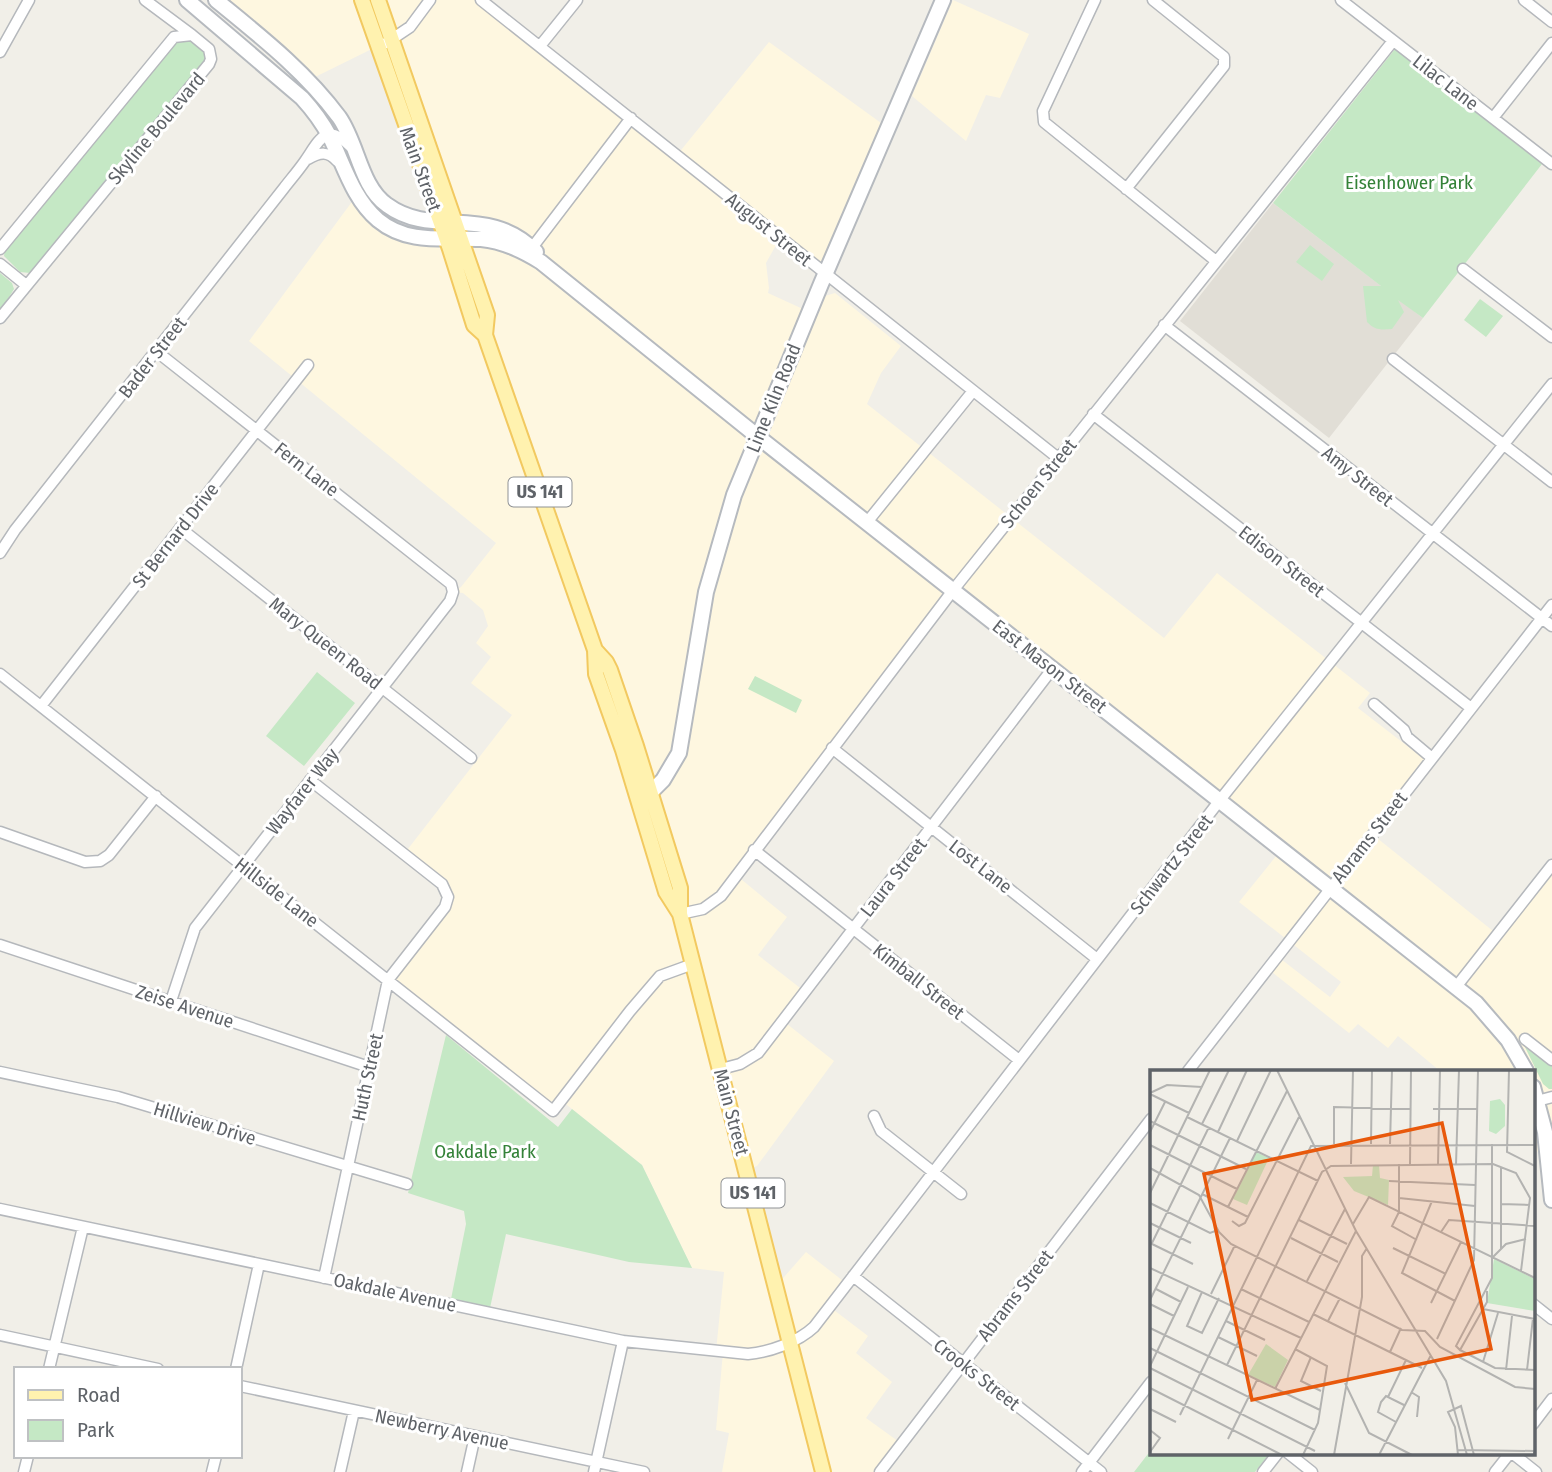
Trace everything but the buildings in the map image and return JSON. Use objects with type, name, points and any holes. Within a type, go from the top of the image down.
[{"type":"main road","name":"East Mason Street","points":[[187,0],[302,98],[318,116],[324,136],[346,170],[360,201],[380,222],[392,230],[410,236],[505,243],[530,251]]},
{"type":"main road","name":"East Mason Street","points":[[216,0],[319,90],[342,121],[371,186],[382,201],[405,215],[506,230],[757,436],[1476,1003],[1496,1025],[1525,1070]]},
{"type":"main road","name":"Main Street","points":[[362,0],[439,220],[454,239],[486,315],[485,335],[595,650],[596,674],[623,750],[666,892],[680,914]]},
{"type":"main road","name":"Main Street","points":[[378,0],[455,221],[454,239]]},
{"type":"main road","name":"Lime Kiln Road","points":[[651,792],[670,771],[679,753],[706,592],[730,505],[825,274],[943,0]]},
{"type":"main road","name":"Main Street","points":[[595,650],[609,667],[680,888],[680,914],[823,1472]]},
{"type":"main road","points":[[637,797],[651,792]]},
{"type":"main road","points":[[1545,1099],[1545,1132],[1552,1200]]},
{"type":"street","points":[[0,52],[29,0]]},
{"type":"street","points":[[145,0],[192,35]]},
{"type":"street","points":[[378,46],[410,27],[430,0]]},
{"type":"street","name":"August Street","points":[[481,0],[1058,458]]},
{"type":"street","points":[[540,46],[577,0]]},
{"type":"street","points":[[1095,0],[1042,117],[1046,125],[1216,261]]},
{"type":"street","points":[[1126,189],[1224,66],[1224,57],[1153,0]]},
{"type":"street","name":"Lilac Lane","points":[[1341,0],[1552,164]]},
{"type":"street","points":[[1524,0],[1552,22]]},
{"type":"street","points":[[168,19],[174,37]]},
{"type":"street","points":[[0,249],[174,37],[192,35]]},
{"type":"street","name":"Skyline Boulevard","points":[[0,317],[209,64],[209,50],[192,35]]},
{"type":"street","name":"Schoen Street","points":[[680,914],[711,904],[721,896],[954,589],[1393,41]]},
{"type":"street","points":[[1493,118],[1552,43]]},
{"type":"street","points":[[530,251],[631,118]]},
{"type":"street","points":[[324,136],[340,136],[357,153]]},
{"type":"street","name":"Bader Street","points":[[0,553],[15,530],[324,136]]},
{"type":"street","points":[[305,161],[316,154],[331,154],[346,170]]},
{"type":"street","points":[[0,264],[26,285]]},
{"type":"street","points":[[1463,269],[1552,337]]},
{"type":"street","name":"Amy Street","points":[[1164,325],[1552,626]]},
{"type":"street","name":"Fern Lane","points":[[156,351],[451,583],[453,592]]},
{"type":"street","points":[[1393,359],[1552,482]]},
{"type":"street","name":"St Bernard Drive","points":[[41,706],[309,365]]},
{"type":"street","name":"Schwartz Street","points":[[790,1341],[814,1327],[1220,800],[1552,384]]},
{"type":"street","points":[[867,521],[973,391]]},
{"type":"street","name":"Edison Street","points":[[1093,414],[1471,708]]},
{"type":"street","name":"Mary Queen Road","points":[[180,528],[471,758]]},
{"type":"street","name":"Wayfarer Way","points":[[171,1001],[195,928],[450,601],[453,592]]},
{"type":"street","name":"Abrams Street","points":[[1189,1070],[1552,605]]},
{"type":"street","name":"Laura Street","points":[[720,1069],[740,1064],[758,1053],[1053,668]]},
{"type":"street","name":"Hillside Lane","points":[[0,674],[553,1111],[660,976],[693,964]]},
{"type":"street","points":[[1374,704],[1432,758]]},
{"type":"street","name":"Lost Lane","points":[[832,748],[1097,959]]},
{"type":"street","name":"Huth Street","points":[[310,780],[442,884],[448,894],[445,907],[388,980],[324,1278]]},
{"type":"street","points":[[0,832],[85,862],[100,861],[109,855],[156,796]]},
{"type":"street","name":"Kimball Street","points":[[754,850],[1019,1060]]},
{"type":"street","points":[[1456,987],[1552,865]]},
{"type":"street","name":"Zeise Avenue","points":[[0,945],[369,1067]]},
{"type":"street","points":[[1525,1039],[1552,1060]]},
{"type":"street","name":"Hillview Drive","points":[[0,1072],[118,1097],[407,1184]]},
{"type":"street","points":[[874,1116],[881,1130],[961,1194]]},
{"type":"street","name":"Abrams Street","points":[[880,1472],[1150,1120]]},
{"type":"street","name":"Oakdale Avenue","points":[[0,1209],[624,1341],[748,1354],[790,1341]]},
{"type":"street","points":[[49,1367],[83,1227]]},
{"type":"street","points":[[236,1367],[258,1264]]},
{"type":"street","name":"Crooks Street","points":[[853,1276],[963,1363],[1086,1467],[1101,1472]]},
{"type":"street","points":[[1534,1305],[1552,1320]]},
{"type":"street","points":[[0,1335],[149,1367]]},
{"type":"street","points":[[596,1467],[624,1341]]},
{"type":"street","points":[[1086,1467],[1150,1383]]},
{"type":"street","name":"Newberry Avenue","points":[[242,1386],[475,1436],[596,1467],[644,1472]]},
{"type":"street","points":[[1534,1423],[1552,1399]]},
{"type":"street","points":[[340,1472],[354,1411]]},
{"type":"street","points":[[467,1472],[475,1436]]},
{"type":"street","points":[[1263,1472],[1277,1454]]},
{"type":"street","points":[[1289,1454],[1312,1472]]},
{"type":"street","points":[[1495,1472],[1510,1454]]},
{"type":"street","points":[[1512,1454],[1536,1472]]},
{"type":"shaded area","points":[[216,0],[362,0],[378,46],[309,80]]},
{"type":"shaded area","points":[[378,0],[481,0],[677,155],[769,42],[888,128],[825,274],[780,238],[766,263],[768,293],[816,315],[825,296],[835,293],[901,346],[881,373],[867,404],[1164,638],[1217,573],[1370,693],[1358,708],[1428,762],[1372,834],[1496,935],[1552,865],[1552,1200],[1548,1160],[1534,1149],[1534,1070],[1439,1070],[1398,1036],[1388,1048],[1358,1024],[1349,1033],[1267,968],[1277,956],[1330,997],[1341,982],[1239,902],[1281,850],[954,589],[736,875],[787,917],[758,955],[804,991],[782,1020],[834,1061],[757,1166],[747,1170],[777,1285],[806,1252],[847,1284],[830,1307],[868,1336],[856,1353],[892,1382],[866,1418],[902,1444],[883,1468],[888,1472],[722,1472],[729,1433],[716,1430],[723,1352],[716,1351],[724,1272],[692,1268],[642,1165],[562,1101],[553,1111],[388,980],[445,907],[447,891],[404,854],[512,715],[471,683],[491,657],[476,643],[488,626],[483,610],[463,593],[453,592],[461,587],[496,543],[249,341],[357,195],[392,230],[461,239]]},
{"type":"shaded area","points":[[953,0],[1029,34],[1000,98],[986,95],[966,141],[912,96]]},
{"type":"shaded area","points":[[1273,203],[1423,318],[1329,438],[1180,321]]},
{"type":"green space","points":[[191,39],[206,51],[208,55],[205,62],[41,262],[30,273],[20,272],[4,256],[5,249],[175,43]]},
{"type":"green space","name":"Eisenhower Park","points":[[1395,49],[1542,164],[1423,318],[1398,300],[1404,312],[1392,329],[1381,329],[1367,322],[1363,286],[1381,286],[1273,203]]},
{"type":"green space","points":[[1310,245],[1334,264],[1322,281],[1296,262]]},
{"type":"green space","points":[[0,273],[12,283],[14,289],[0,312]]},
{"type":"green space","points":[[1480,299],[1503,316],[1486,337],[1464,320]]},
{"type":"green space","points":[[317,672],[355,703],[304,766],[266,736]]},
{"type":"green space","points":[[755,676],[802,700],[796,713],[748,689]]},
{"type":"green space","name":"Oakdale Park","points":[[446,1035],[558,1127],[572,1109],[642,1165],[692,1268],[629,1262],[506,1234],[490,1308],[451,1299],[466,1224],[464,1211],[408,1193]]},
{"type":"green space","points":[[1524,1045],[1552,1066],[1552,1089],[1543,1084]]},
{"type":"green space","points":[[1150,1451],[1150,1454],[1269,1454],[1255,1472],[1134,1472]]}]
